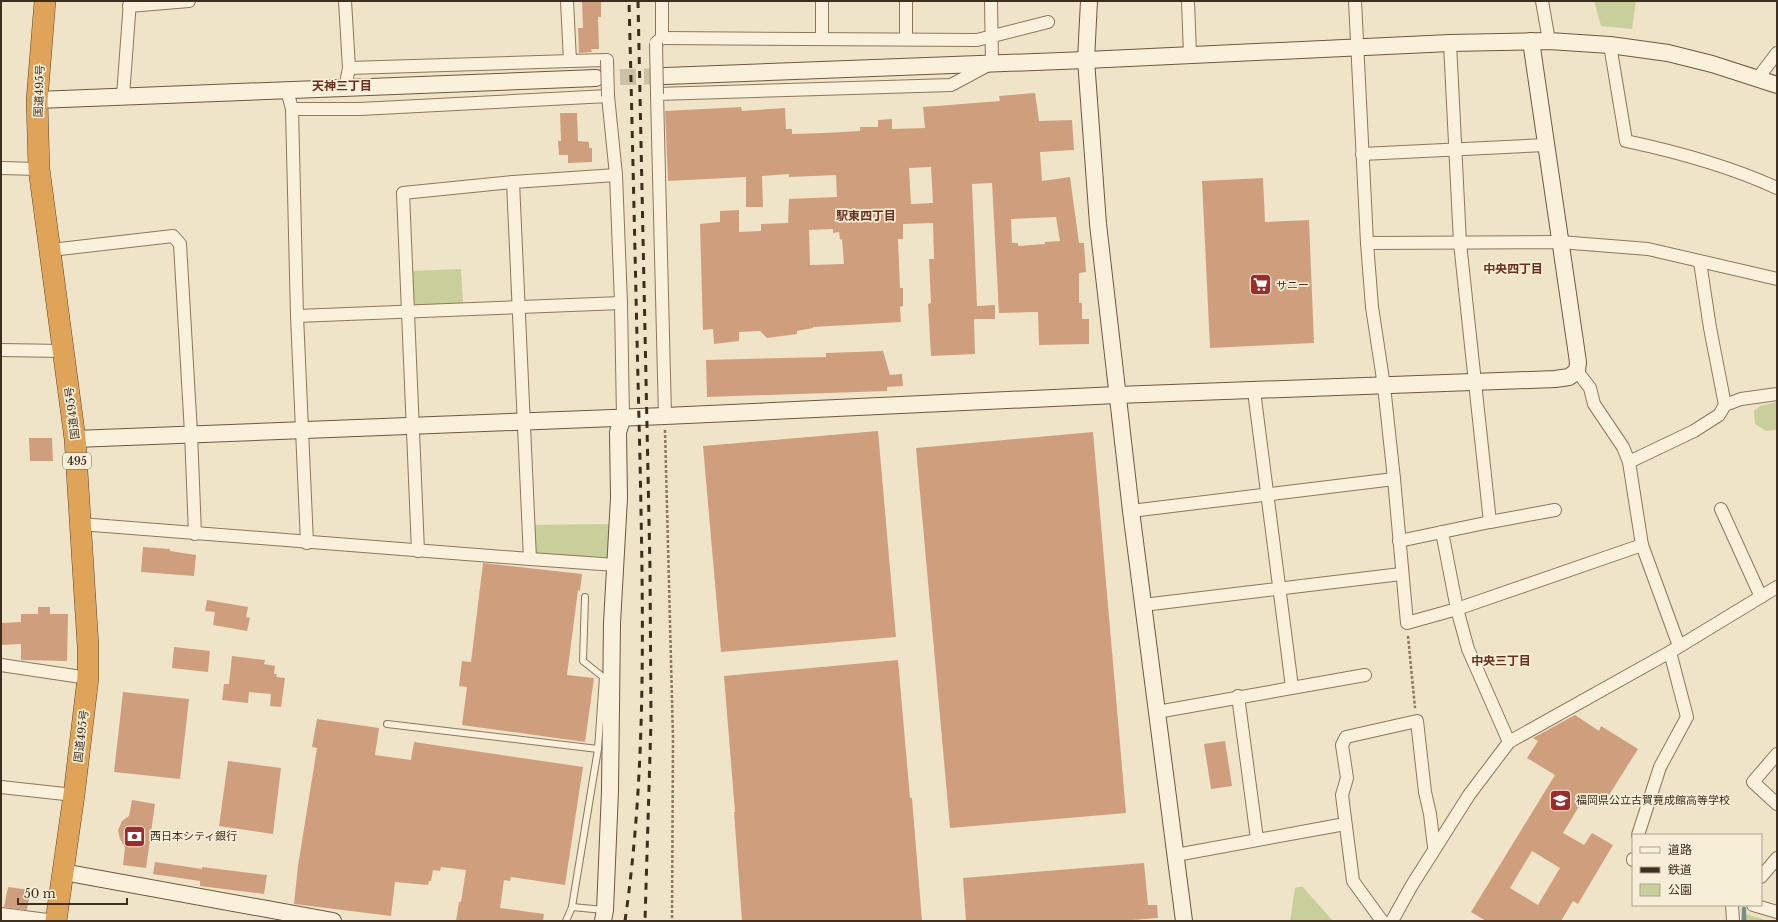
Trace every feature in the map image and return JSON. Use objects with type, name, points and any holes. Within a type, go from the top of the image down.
[{"type":"highway","name":"国道495号","points":[[45,1],[37,100],[39,169],[75,439],[86,610],[88,678],[74,795],[55,921]]},
{"type":"street","points":[[123,96],[130,3],[189,1]]},
{"type":"street","points":[[345,1],[350,68],[345,88]]},
{"type":"street","points":[[567,1],[570,61]]},
{"type":"street","points":[[662,1],[659,40],[658,94],[665,416]]},
{"type":"street","points":[[822,1],[822,38]]},
{"type":"street","points":[[906,1],[906,39]]},
{"type":"street","points":[[991,1],[992,63]]},
{"type":"street","points":[[1089,1],[1086,60],[1098,224],[1131,512],[1184,921]]},
{"type":"street","points":[[1188,1],[1190,55]]},
{"type":"street","points":[[1355,1],[1366,243],[1372,307],[1384,386],[1394,479],[1401,574],[1407,623],[1458,609],[1642,545]]},
{"type":"street","points":[[1542,1],[1549,41]]},
{"type":"street","points":[[659,40],[822,38],[978,40],[1048,22]]},
{"type":"street","points":[[1530,41],[1578,362],[1577,371],[1590,388],[1594,404],[1623,448],[1629,462],[1642,545],[1674,649],[1687,717],[1660,767],[1638,834]]},
{"type":"street","points":[[666,76],[1086,60],[1358,46],[1549,41],[1610,45],[1668,53],[1712,64],[1777,85]]},
{"type":"street","points":[[1450,43],[1460,244],[1490,522]]},
{"type":"street","points":[[1610,45],[1626,141],[1676,153],[1758,179],[1777,188]]},
{"type":"street","points":[[1758,78],[1777,53]]},
{"type":"street","points":[[350,68],[607,60],[608,96],[616,175],[621,303],[623,417],[618,432],[619,498],[612,623],[610,791],[604,916]]},
{"type":"street","points":[[658,94],[951,85],[992,63]]},
{"type":"street","points":[[37,100],[596,78]]},
{"type":"street","points":[[287,90],[292,109],[297,316],[307,543]]},
{"type":"street","points":[[292,109],[360,109],[608,96]]},
{"type":"street","points":[[1362,154],[1546,145]]},
{"type":"street","points":[[1,168],[39,169]]},
{"type":"street","points":[[418,551],[403,193],[513,182],[616,175]]},
{"type":"street","points":[[513,182],[525,421],[530,559]]},
{"type":"street","points":[[51,250],[173,236],[180,244],[191,433],[195,534]]},
{"type":"street","points":[[1366,243],[1460,244],[1560,242],[1648,249],[1777,280]]},
{"type":"street","points":[[1700,262],[1710,328],[1725,405]]},
{"type":"street","points":[[297,316],[621,303]]},
{"type":"street","points":[[1,350],[64,352]]},
{"type":"street","points":[[75,439],[191,433],[665,416],[1117,395],[1555,379],[1569,377],[1577,371]]},
{"type":"street","points":[[1254,391],[1292,687]]},
{"type":"street","points":[[1629,462],[1694,431],[1719,415],[1725,405],[1741,399],[1777,394]]},
{"type":"street","points":[[1131,512],[1394,479]]},
{"type":"street","points":[[1721,509],[1761,597]]},
{"type":"street","points":[[1399,541],[1555,510]]},
{"type":"street","points":[[80,524],[307,543],[616,564]]},
{"type":"street","points":[[1442,532],[1468,649],[1509,742]]},
{"type":"street","points":[[1143,605],[1401,574]]},
{"type":"street","points":[[1392,921],[1434,848],[1469,794],[1509,742],[1674,649],[1777,587]]},
{"type":"street","points":[[1,665],[88,678]]},
{"type":"street","points":[[1157,712],[1365,674]]},
{"type":"street","points":[[1238,696],[1257,839]]},
{"type":"street","points":[[1382,921],[1353,881],[1342,795],[1347,778],[1342,745],[1346,737],[1417,721],[1425,792],[1434,848]]},
{"type":"street","points":[[1777,754],[1753,782],[1777,804]]},
{"type":"street","points":[[1,787],[74,795]]},
{"type":"street","points":[[1176,855],[1345,824]]},
{"type":"street","points":[[1762,876],[1777,858]]},
{"type":"street","points":[[63,872],[333,921]]},
{"type":"street","points":[[1732,906],[1733,921]]},
{"type":"street","points":[[1756,906],[1777,912]]},
{"type":"street","points":[[1,914],[55,921]]},
{"type":"lane","points":[[566,921],[572,907],[598,749],[603,677],[583,661],[584,597]]},
{"type":"lane","points":[[387,724],[598,749]]},
{"type":"lane","points":[[572,907],[604,916]]},
{"type":"path","points":[[665,416],[673,738],[672,921]]},
{"type":"path","points":[[1407,623],[1417,721]]},
{"type":"green space","points":[[1594,1],[1636,1],[1632,29],[1601,26]]},
{"type":"green space","points":[[461,269],[463,303],[412,305],[411,271]]},
{"type":"green space","points":[[1777,402],[1777,430],[1766,431],[1755,424],[1754,411],[1760,406]]},
{"type":"green space","points":[[611,524],[610,555],[605,559],[536,554],[534,550],[533,525]]},
{"type":"green space","points":[[1302,886],[1333,921],[1290,921],[1295,888]]},
{"type":"green space","points":[[1742,913],[1769,921],[1743,921]]},
{"type":"building","points":[[582,1],[601,1],[601,17],[598,17],[599,49],[591,49],[592,52],[579,53],[578,28],[583,28]]},
{"type":"building","points":[[1035,93],[1039,121],[1072,120],[1074,150],[1040,152],[1042,181],[1070,177],[1079,243],[1084,243],[1086,272],[1079,273],[1079,303],[1082,303],[1082,319],[1089,319],[1089,344],[1039,345],[1038,312],[999,313],[992,183],[972,184],[977,306],[995,305],[995,319],[974,319],[975,354],[931,356],[928,304],[931,303],[929,259],[934,259],[933,223],[903,224],[903,239],[898,239],[900,288],[903,288],[903,306],[900,307],[901,322],[813,327],[797,331],[797,334],[767,338],[760,331],[739,332],[739,341],[714,344],[713,329],[703,330],[700,224],[720,222],[720,211],[739,210],[739,232],[761,231],[761,224],[788,223],[789,199],[837,197],[836,175],[789,177],[789,174],[762,176],[763,207],[746,207],[746,177],[668,181],[665,111],[741,107],[742,111],[785,108],[786,129],[792,129],[792,134],[824,133],[860,131],[860,127],[878,127],[878,120],[892,119],[892,129],[925,128],[923,107],[1000,101],[999,96]],"holes":[[[931,167],[933,203],[911,204],[909,168]],[[1056,217],[1060,241],[1045,242],[1045,244],[1018,246],[1018,243],[1012,243],[1011,219]],[[833,229],[833,233],[839,232],[840,240],[842,239],[844,264],[810,265],[809,230]]]},
{"type":"building","points":[[560,113],[577,113],[578,141],[589,142],[589,148],[592,148],[592,162],[568,163],[568,155],[559,155],[558,141],[561,141]]},
{"type":"building","name":"サニー","points":[[1263,178],[1265,222],[1309,220],[1314,343],[1210,348],[1202,181]]},
{"type":"building","points":[[883,351],[890,375],[902,374],[903,386],[887,387],[887,391],[707,397],[706,360],[826,357],[826,353]]},
{"type":"building","points":[[878,431],[896,637],[721,652],[703,446]]},
{"type":"building","points":[[1093,432],[1126,813],[950,828],[916,448]]},
{"type":"building","points":[[29,438],[52,438],[53,461],[30,461]]},
{"type":"building","points":[[143,547],[170,549],[170,551],[196,555],[194,576],[141,572]]},
{"type":"building","points":[[483,563],[582,574],[580,591],[578,590],[567,675],[594,678],[585,742],[462,725],[467,687],[459,686],[462,661],[471,662]]},
{"type":"building","points":[[207,600],[248,607],[246,617],[250,618],[247,631],[213,625],[215,612],[205,611]]},
{"type":"building","points":[[38,607],[50,607],[50,614],[68,614],[67,661],[21,660],[21,644],[1,645],[1,623],[21,622],[21,614],[38,614]]},
{"type":"building","points":[[174,647],[210,651],[208,672],[172,668]]},
{"type":"building","points":[[232,656],[265,660],[264,664],[275,666],[274,674],[277,674],[276,677],[285,678],[281,707],[270,706],[271,694],[249,692],[248,703],[222,700],[224,684],[229,684]]},
{"type":"building","points":[[898,660],[910,798],[912,798],[922,921],[742,921],[724,676]]},
{"type":"building","points":[[123,692],[189,699],[180,779],[114,772]]},
{"type":"building","points":[[1575,715],[1599,731],[1601,726],[1638,749],[1604,803],[1587,793],[1563,833],[1584,845],[1592,833],[1613,845],[1578,904],[1573,901],[1561,921],[1486,921],[1471,912],[1555,775],[1527,758],[1538,741],[1533,738]],"holes":[[[1532,851],[1560,868],[1538,905],[1510,888]]]},
{"type":"building","points":[[317,719],[379,728],[375,755],[411,760],[414,742],[583,767],[565,885],[511,877],[510,881],[504,880],[500,908],[544,914],[543,921],[456,921],[459,902],[461,902],[466,870],[441,867],[440,871],[433,870],[431,881],[429,881],[428,885],[395,882],[391,916],[294,904],[298,866],[317,748],[312,747]]},
{"type":"building","points":[[1225,741],[1232,786],[1211,789],[1204,744]]},
{"type":"building","points":[[228,761],[281,768],[273,834],[219,826]]},
{"type":"building","name":"西日本シティ銀行","points":[[132,800],[155,804],[146,868],[123,865],[125,847],[120,839],[118,830],[122,821],[129,816]]},
{"type":"building","points":[[155,862],[202,869],[202,867],[267,875],[264,894],[200,886],[200,881],[153,874]]},
{"type":"building","points":[[1144,863],[1148,905],[1157,905],[1158,918],[1119,921],[966,921],[963,878]]},
{"type":"building","points":[[8,887],[30,890],[27,910],[4,907]]},
{"type":"waterway","points":[[1744,909],[1744,921]]},
{"type":"tunnel","points":[[596,78],[665,76]]},
{"type":"railway","points":[[625,921],[637,806],[642,690],[640,459],[629,1]]},
{"type":"railway","points":[[638,1],[650,568],[651,721],[645,921]]},
{"type":"place","name":"サニー","points":[[1260,285]]},
{"type":"place","name":"福岡県公立古賀竟成館高等学校","points":[[1560,800]]},
{"type":"place","name":"西日本シティ銀行","points":[[135,836]]},
{"type":"district","name":"天神三丁目","points":[[342,86]]},
{"type":"district","name":"駅東四丁目","points":[[866,216]]},
{"type":"district","name":"中央四丁目","points":[[1513,269]]},
{"type":"district","name":"中央三丁目","points":[[1501,661]]}]
